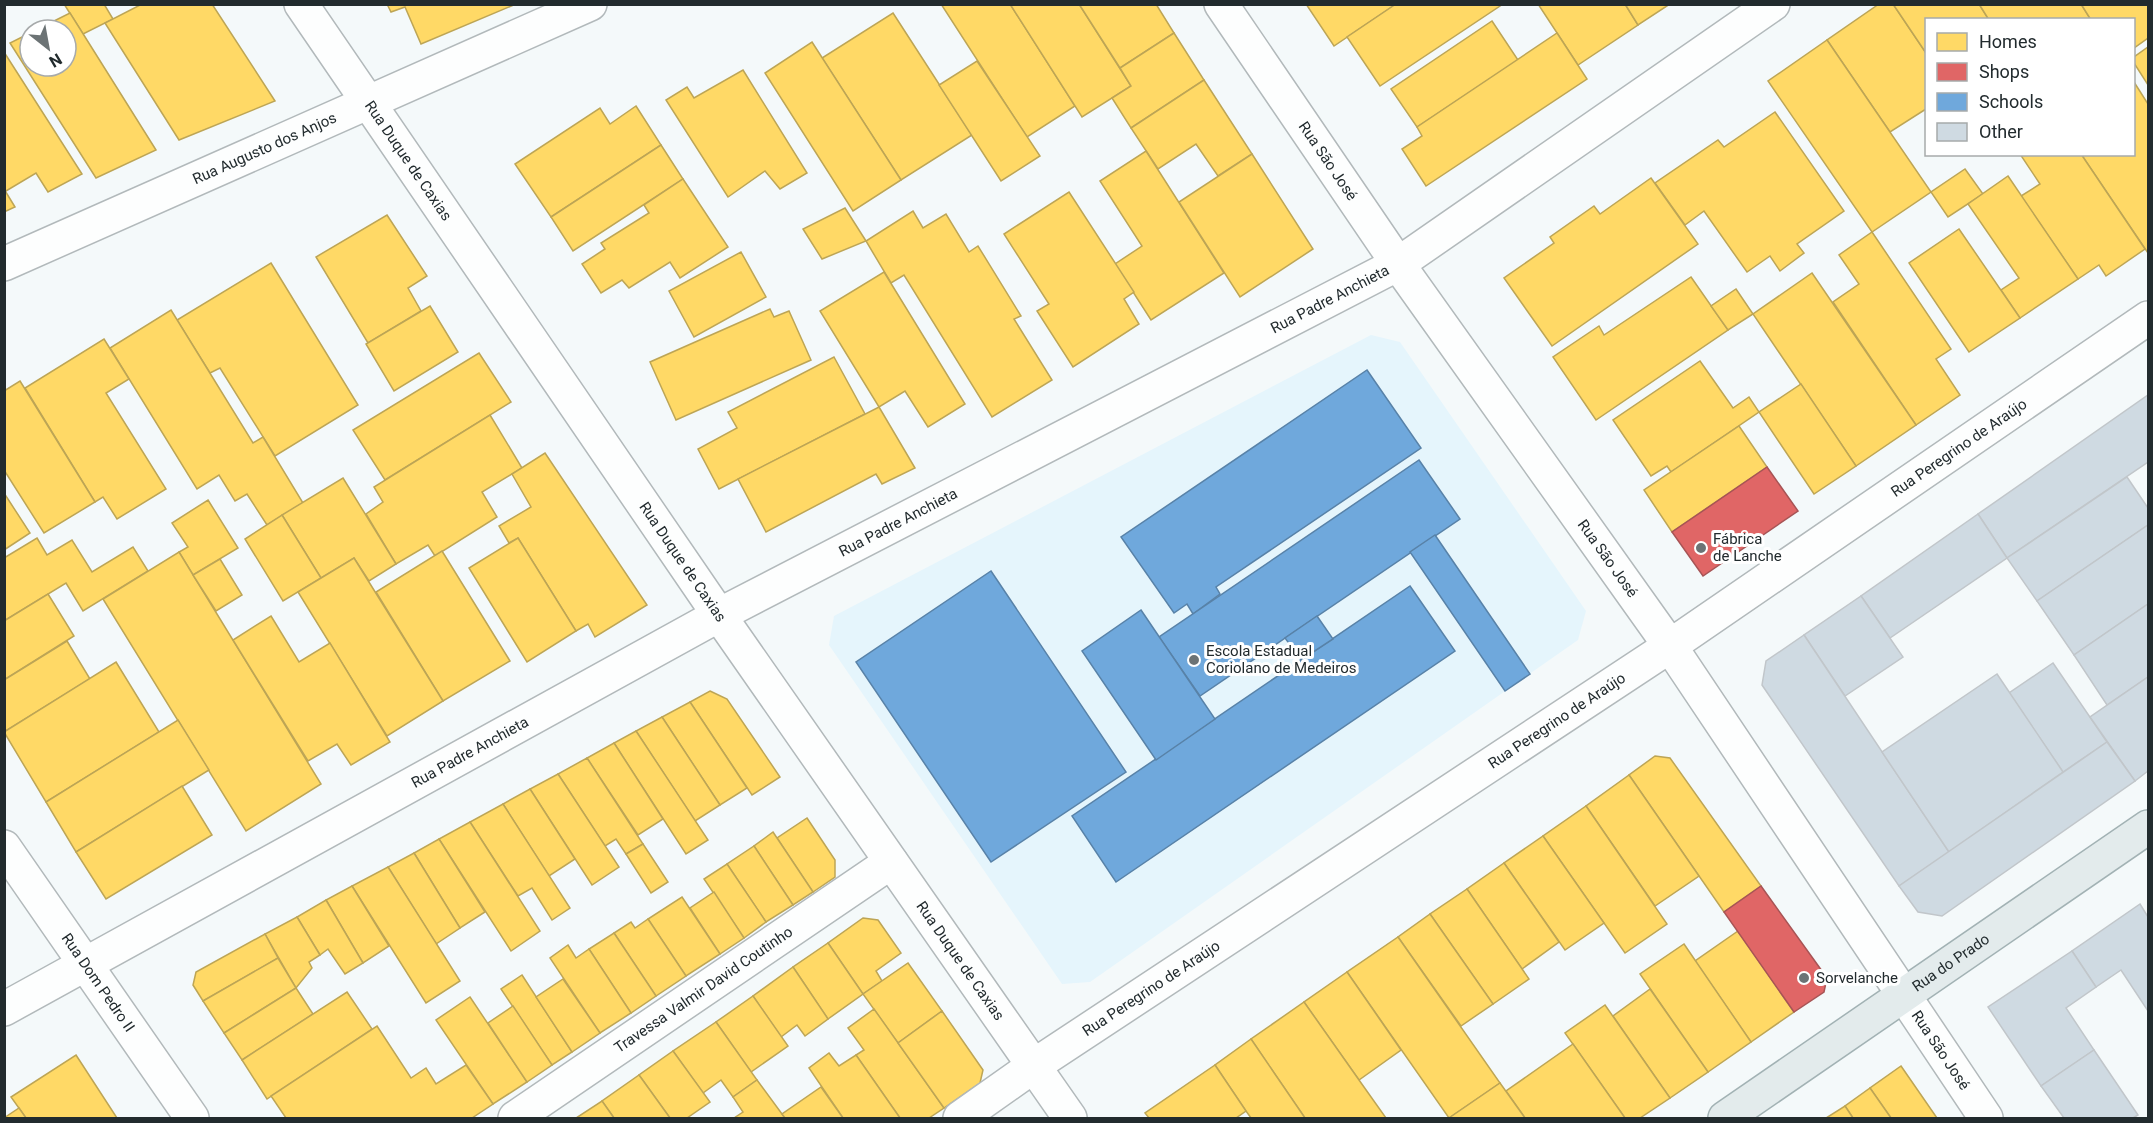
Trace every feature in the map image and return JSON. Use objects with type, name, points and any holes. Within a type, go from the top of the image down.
[{"type":"main road","name":"Rua do Prado","points":[[1725,1119],[2148,827]]},
{"type":"street","name":"Rua Duque de Caxias","points":[[301,4],[719,615],[1035,1065],[1070,1119]]},
{"type":"street","name":"Rua Augusto dos Anjos","points":[[4,264],[590,4]]},
{"type":"street","name":"Rua São José","points":[[1221,4],[1398,264],[1670,646],[1986,1119]]},
{"type":"street","name":"Rua Padre Anchieta","points":[[4,1009],[86,966],[719,615],[1398,264],[1773,4]]},
{"type":"street","name":"Rua Peregrino de Araújo","points":[[960,1119],[1035,1065],[1670,646],[2148,318]]},
{"type":"street","name":"Rua Dom Pedro II","points":[[4,847],[192,1119]]},
{"type":"street","name":"Travessa Valmir David Coutinho","points":[[515,1119],[891,862]]},
{"type":"shaded area","name":"Escola Estadual Coriolano de Medeiros","points":[[1371,335],[1400,342],[1586,611],[1578,640],[1090,982],[1062,984],[829,645],[834,616]]},
{"type":"building: Homes","points":[[64,4],[104,4],[113,19],[83,34],[78,26],[78,18],[73,18]]},
{"type":"building: Homes","points":[[142,4],[212,4],[275,101],[179,140],[105,23]]},
{"type":"building: Homes","points":[[387,4],[516,4],[421,44],[405,7],[391,12]]},
{"type":"building: Homes","points":[[941,4],[1010,4],[1075,106],[1027,137]]},
{"type":"building: Homes","points":[[1010,4],[1079,4],[1131,86],[1082,117]]},
{"type":"building: Homes","points":[[1079,4],[1156,4],[1174,33],[1120,68]]},
{"type":"building: Homes","points":[[1306,4],[1396,4],[1334,46]]},
{"type":"building: Homes","points":[[1396,4],[1503,4],[1380,86],[1347,37]]},
{"type":"building: Homes","points":[[1538,4],[1625,4],[1638,25],[1578,65]]},
{"type":"building: Homes","points":[[1625,4],[1670,4],[1638,25]]},
{"type":"building: Homes","points":[[1879,4],[1893,4],[1925,52],[1925,110],[1890,132],[1827,40]]},
{"type":"building: Homes","points":[[1893,4],[1979,4],[1988,18],[1925,18],[1925,52]]},
{"type":"building: Homes","points":[[1979,4],[2081,4],[2090,18],[1988,18]]},
{"type":"building: Homes","points":[[2081,4],[2148,4],[2148,38],[2135,47],[2135,18],[2090,18]]},
{"type":"building: Homes","points":[[70,13],[73,18],[60,18]]},
{"type":"building: Homes","points":[[893,13],[972,135],[901,180],[822,58]]},
{"type":"building: Homes","points":[[1492,21],[1518,60],[1417,127],[1391,89]]},
{"type":"building: Homes","points":[[78,26],[156,150],[96,178],[32,78],[78,78]]},
{"type":"building: Homes","points":[[1174,33],[1204,80],[1131,128],[1112,98],[1131,86],[1120,68]]},
{"type":"building: Homes","points":[[1557,33],[1587,79],[1426,186],[1402,149],[1422,136],[1417,127]]},
{"type":"building: Homes","points":[[18,39],[18,56],[10,43]]},
{"type":"building: Homes","points":[[1827,40],[1931,192],[1872,232],[1768,81]]},
{"type":"building: Homes","points":[[812,42],[901,180],[853,211],[765,73]]},
{"type":"building: Homes","points":[[2148,47],[2148,85],[2135,65],[2135,56]]},
{"type":"building: Homes","points":[[4,52],[18,74],[18,78],[21,78],[82,174],[48,192],[36,173],[6,191],[4,189]]},
{"type":"building: Homes","points":[[977,61],[1040,156],[1001,181],[939,85]]},
{"type":"building: Homes","points":[[743,70],[807,173],[780,189],[765,171],[728,197],[666,100],[687,87],[694,98]]},
{"type":"building: Homes","points":[[1204,80],[1252,154],[1218,176],[1196,144],[1158,169],[1131,128]]},
{"type":"building: Homes","points":[[2135,84],[2148,104],[2148,253],[2082,156],[2135,156]]},
{"type":"building: Homes","points":[[636,106],[661,145],[551,217],[515,164],[600,108],[610,124]]},
{"type":"building: Homes","points":[[1775,112],[1844,211],[1797,244],[1804,253],[1780,271],[1770,256],[1747,272],[1704,211],[1685,225],[1655,183],[1718,140],[1724,147]]},
{"type":"building: Homes","points":[[661,145],[683,179],[573,251],[551,217]]},
{"type":"building: Homes","points":[[1146,151],[1224,273],[1151,320],[1115,264],[1142,246],[1100,181]]},
{"type":"building: Homes","points":[[1252,154],[1313,249],[1240,297],[1179,202]]},
{"type":"building: Homes","points":[[2021,156],[2082,156],[2145,249],[2106,276],[2099,265],[2078,279],[2021,196],[2040,184]]},
{"type":"building: Homes","points":[[1965,169],[1983,194],[1948,217],[1931,192]]},
{"type":"building: Homes","points":[[2008,176],[2078,279],[2020,318],[2001,290],[2019,278],[1968,204]]},
{"type":"building: Homes","points":[[1651,178],[1698,244],[1552,346],[1504,278],[1554,243],[1550,237],[1594,206],[1600,214]]},
{"type":"building: Homes","points":[[683,179],[728,247],[680,278],[670,262],[629,288],[622,280],[601,293],[582,264],[605,249],[601,243],[649,213],[644,205]]},
{"type":"building: Homes","points":[[4,189],[15,207],[4,212]]},
{"type":"building: Homes","points":[[1069,192],[1134,292],[1124,299],[1139,324],[1073,367],[1037,311],[1049,304],[1004,234]]},
{"type":"building: Homes","points":[[845,208],[866,241],[822,259],[803,229]]},
{"type":"building: Homes","points":[[913,211],[923,228],[946,214],[969,252],[978,246],[1021,316],[1014,319],[1052,380],[992,417],[904,275],[891,283],[866,241]]},
{"type":"building: Homes","points":[[387,215],[427,276],[408,288],[421,311],[368,343],[316,257]]},
{"type":"building: Homes","points":[[1959,229],[2020,318],[1969,352],[1909,263]]},
{"type":"building: Homes","points":[[1872,232],[1951,349],[1936,359],[1960,395],[1916,425],[1833,302],[1859,284],[1839,255]]},
{"type":"building: Homes","points":[[741,252],[766,297],[694,337],[669,291]]},
{"type":"building: Homes","points":[[271,263],[358,405],[275,456],[220,368],[210,373],[177,320]]},
{"type":"building: Homes","points":[[884,272],[965,404],[928,427],[905,391],[879,407],[820,311]]},
{"type":"building: Homes","points":[[1812,273],[1916,425],[1856,466],[1753,314]]},
{"type":"building: Homes","points":[[1691,277],[1728,330],[1596,420],[1553,357],[1599,326],[1604,335]]},
{"type":"building: Homes","points":[[1736,289],[1753,314],[1728,330],[1711,306]]},
{"type":"building: Homes","points":[[430,306],[458,352],[394,391],[366,344]]},
{"type":"building: Homes","points":[[770,309],[774,317],[789,311],[811,360],[676,420],[650,362]]},
{"type":"building: Homes","points":[[171,310],[253,443],[263,437],[303,503],[267,525],[247,494],[235,501],[219,475],[197,489],[110,348]]},
{"type":"building: Homes","points":[[104,339],[129,379],[106,393],[166,489],[117,519],[103,497],[95,502],[25,388]]},
{"type":"building: Homes","points":[[479,353],[511,402],[385,480],[353,430]]},
{"type":"building: Homes","points":[[834,357],[865,414],[719,489],[698,449],[737,428],[728,412]]},
{"type":"building: Homes","points":[[1700,361],[1733,408],[1749,397],[1759,412],[1671,472],[1667,466],[1651,476],[1613,420]]},
{"type":"building: Homes","points":[[20,381],[95,502],[44,533],[4,470],[4,391]]},
{"type":"building: Homes","points":[[1801,384],[1856,466],[1814,494],[1759,412]]},
{"type":"building: Homes","points":[[879,407],[915,468],[882,484],[876,474],[766,532],[738,479]]},
{"type":"building: Homes","points":[[490,415],[522,468],[482,492],[497,517],[435,556],[428,545],[396,564],[366,514],[383,502],[374,487]]},
{"type":"building: Homes","points":[[1739,426],[1767,467],[1672,532],[1644,490]]},
{"type":"building: Homes","points":[[545,453],[647,605],[595,637],[588,624],[576,631],[518,538],[509,543],[499,526],[531,507],[512,474]]},
{"type":"building: Homes","points":[[343,478],[396,564],[369,581],[354,558],[321,578],[282,515]]},
{"type":"building: Homes","points":[[4,493],[30,533],[4,550]]},
{"type":"building: Homes","points":[[208,500],[238,548],[193,575],[179,552],[188,547],[172,523]]},
{"type":"building: Homes","points":[[282,515],[321,578],[283,601],[245,539]]},
{"type":"building: Homes","points":[[37,538],[47,555],[72,540],[92,572],[133,547],[148,571],[83,611],[66,583],[4,621],[4,558]]},
{"type":"building: Homes","points":[[518,538],[576,631],[527,662],[469,568]]},
{"type":"building: Homes","points":[[442,551],[510,661],[443,701],[376,592]]},
{"type":"building: Homes","points":[[179,552],[321,784],[246,831],[103,599]]},
{"type":"building: Homes","points":[[354,558],[443,701],[387,736],[298,592]]},
{"type":"building: Homes","points":[[220,559],[242,595],[216,611],[193,575]]},
{"type":"building: Homes","points":[[48,594],[74,636],[4,680],[4,621]]},
{"type":"building: Homes","points":[[271,616],[299,662],[330,643],[390,742],[351,765],[337,744],[308,761],[233,640]]},
{"type":"building: Homes","points":[[67,641],[90,679],[4,732],[4,680]]},
{"type":"building: Homes","points":[[116,662],[159,732],[46,802],[4,732]]},
{"type":"building: Homes","points":[[710,691],[727,699],[780,777],[752,795],[690,702]]},
{"type":"building: Homes","points":[[690,702],[747,788],[720,805],[662,717]]},
{"type":"building: Homes","points":[[662,717],[720,805],[695,821],[636,731]]},
{"type":"building: Homes","points":[[178,720],[209,770],[76,852],[46,802]]},
{"type":"building: Homes","points":[[636,731],[708,840],[686,854],[614,743]]},
{"type":"building: Homes","points":[[614,743],[663,819],[638,835],[587,758]]},
{"type":"building: Homes","points":[[1655,756],[1670,758],[1761,886],[1724,912],[1629,775]]},
{"type":"building: Homes","points":[[587,758],[643,844],[626,854],[616,839],[605,846],[558,774]]},
{"type":"building: Homes","points":[[558,774],[619,867],[592,885],[530,789]]},
{"type":"building: Homes","points":[[1629,775],[1699,876],[1655,906],[1586,806]]},
{"type":"building: Homes","points":[[182,786],[212,835],[106,899],[76,852]]},
{"type":"building: Homes","points":[[530,789],[575,859],[549,876],[503,804]]},
{"type":"building: Homes","points":[[503,804],[570,908],[552,920],[532,888],[518,896],[470,822]]},
{"type":"building: Homes","points":[[1586,806],[1667,924],[1625,953],[1543,836]]},
{"type":"building: Homes","points":[[807,818],[835,860],[835,877],[813,892],[777,838]]},
{"type":"building: Homes","points":[[470,822],[540,931],[511,951],[439,839]]},
{"type":"building: Homes","points":[[773,832],[813,892],[793,905],[754,846]]},
{"type":"building: Homes","points":[[1543,836],[1604,923],[1565,950],[1504,863]]},
{"type":"building: Homes","points":[[439,839],[485,912],[460,928],[414,853]]},
{"type":"building: Homes","points":[[643,844],[668,882],[651,893],[626,854]]},
{"type":"building: Homes","points":[[754,846],[793,905],[766,922],[727,864]]},
{"type":"building: Homes","points":[[414,853],[460,928],[436,944],[388,867]]},
{"type":"building: Homes","points":[[1504,863],[1559,942],[1522,969],[1467,889]]},
{"type":"building: Homes","points":[[727,864],[766,922],[744,938],[704,879]]},
{"type":"building: Homes","points":[[388,867],[460,981],[426,1003],[352,886]]},
{"type":"building: Homes","points":[[352,886],[389,946],[363,963],[326,900]]},
{"type":"building: Homes","points":[[1467,889],[1529,979],[1493,1004],[1430,914]]},
{"type":"building: Homes","points":[[714,892],[744,938],[720,954],[690,908]]},
{"type":"building: Homes","points":[[682,897],[720,954],[686,976],[648,919]]},
{"type":"building: Homes","points":[[326,900],[363,963],[345,974],[328,949],[320,955],[297,917]]},
{"type":"building: Homes","points":[[1430,914],[1493,1004],[1461,1026],[1398,937]]},
{"type":"building: Homes","points":[[297,917],[320,955],[309,962],[312,968],[296,988],[265,934]]},
{"type":"building: Homes","points":[[863,918],[878,920],[901,953],[876,971],[882,981],[863,994],[828,943]]},
{"type":"building: Homes","points":[[648,919],[686,976],[656,996],[614,933],[631,922],[635,928]]},
{"type":"building: Homes","points":[[1738,931],[1794,1012],[1751,1042],[1695,961]]},
{"type":"building: Homes","points":[[614,933],[656,996],[631,1013],[589,949]]},
{"type":"building: Homes","points":[[265,934],[278,958],[203,1001],[193,985],[196,972]]},
{"type":"building: Homes","points":[[1398,937],[1500,1083],[1449,1118],[1347,972]]},
{"type":"building: Homes","points":[[828,943],[863,994],[828,1019],[793,967]]},
{"type":"building: Homes","points":[[1684,944],[1751,1042],[1708,1072],[1640,974]]},
{"type":"building: Homes","points":[[568,945],[576,958],[589,949],[631,1013],[600,1033],[550,958]]},
{"type":"building: Homes","points":[[278,958],[296,988],[224,1033],[203,1001]]},
{"type":"building: Homes","points":[[908,963],[942,1011],[898,1043],[863,994]]},
{"type":"building: Homes","points":[[793,967],[828,1019],[805,1036],[797,1025],[781,1037],[753,996]]},
{"type":"building: Homes","points":[[1347,972],[1401,1050],[1359,1080],[1304,1002]]},
{"type":"building: Homes","points":[[522,975],[572,1052],[552,1065],[501,989]]},
{"type":"building: Homes","points":[[563,979],[600,1033],[572,1052],[536,997]]},
{"type":"building: Homes","points":[[296,988],[313,1014],[242,1060],[224,1033]]},
{"type":"building: Homes","points":[[1650,989],[1708,1072],[1670,1098],[1613,1016]]},
{"type":"building: Homes","points":[[347,992],[372,1029],[267,1099],[242,1060]]},
{"type":"building: Homes","points":[[753,996],[788,1046],[751,1072],[716,1022]]},
{"type":"building: Homes","points":[[470,997],[527,1082],[493,1104],[436,1020]]},
{"type":"building: Homes","points":[[1304,1002],[1386,1118],[1305,1118],[1251,1039]]},
{"type":"building: Homes","points":[[1605,1005],[1670,1098],[1640,1118],[1625,1118],[1565,1033]]},
{"type":"building: Homes","points":[[513,1006],[552,1065],[527,1082],[488,1023]]},
{"type":"building: Homes","points":[[874,1009],[944,1108],[929,1118],[900,1118],[856,1055],[864,1050],[848,1028]]},
{"type":"building: Homes","points":[[942,1011],[983,1070],[980,1083],[944,1108],[898,1043]]},
{"type":"building: Homes","points":[[716,1022],[757,1080],[733,1097],[721,1080],[703,1093],[673,1051]]},
{"type":"building: Homes","points":[[377,1026],[411,1078],[426,1068],[436,1084],[466,1065],[493,1104],[472,1118],[286,1118],[271,1096]]},
{"type":"building: Homes","points":[[1251,1039],[1305,1118],[1251,1118],[1246,1111],[1215,1065]]},
{"type":"building: Homes","points":[[1573,1044],[1625,1118],[1525,1118],[1506,1091]]},
{"type":"building: Homes","points":[[673,1051],[710,1102],[687,1118],[670,1118],[639,1075]]},
{"type":"building: Homes","points":[[829,1053],[839,1066],[856,1055],[900,1118],[843,1118],[809,1068]]},
{"type":"building: Homes","points":[[76,1055],[117,1118],[26,1118],[11,1097]]},
{"type":"building: Homes","points":[[1215,1065],[1246,1111],[1236,1118],[1149,1118],[1145,1113]]},
{"type":"building: Homes","points":[[1901,1066],[1937,1118],[1891,1118],[1870,1088]]},
{"type":"building: Homes","points":[[639,1075],[670,1118],[614,1118],[602,1101]]},
{"type":"building: Homes","points":[[757,1080],[785,1118],[734,1118],[743,1112],[733,1097]]},
{"type":"building: Homes","points":[[1500,1083],[1525,1118],[1449,1118]]},
{"type":"building: Homes","points":[[821,1087],[843,1118],[785,1118],[782,1114]]},
{"type":"building: Homes","points":[[1870,1088],[1891,1118],[1853,1118],[1845,1106]]},
{"type":"building: Homes","points":[[602,1101],[614,1118],[576,1118]]},
{"type":"building: Homes","points":[[1845,1106],[1853,1118],[1826,1118]]},
{"type":"building: Homes","points":[[19,1108],[26,1118],[4,1118]]},
{"type":"building: Shops","points":[[1767,467],[1798,511],[1703,576],[1672,532]]},
{"type":"building: Shops","points":[[1761,886],[1827,978],[1824,992],[1794,1012],[1724,912]]},
{"type":"building: Schools","points":[[1367,370],[1421,448],[1216,587],[1220,594],[1193,614],[1187,604],[1174,613],[1121,537]]},
{"type":"building: Schools","points":[[1419,460],[1460,519],[1200,696],[1159,637]]},
{"type":"building: Schools","points":[[1435,535],[1530,674],[1505,691],[1410,552]]},
{"type":"building: Schools","points":[[991,571],[1126,772],[991,862],[856,662]]},
{"type":"building: Schools","points":[[1410,586],[1455,651],[1116,882],[1072,816]]},
{"type":"building: Schools","points":[[1141,610],[1215,719],[1156,760],[1082,651]]},
{"type":"building: Schools","points":[[1317,616],[1333,639],[1301,660],[1285,638]]},
{"type":"building: Other","points":[[2148,395],[2148,462],[2007,558],[1978,514]]},
{"type":"building: Other","points":[[2127,477],[2148,508],[2148,525],[2037,601],[2007,558]]},
{"type":"building: Other","points":[[1978,514],[2007,558],[1890,638],[1861,596]]},
{"type":"building: Other","points":[[2148,525],[2148,604],[2074,655],[2037,601]]},
{"type":"building: Other","points":[[1861,596],[1903,657],[1845,696],[1804,635]]},
{"type":"building: Other","points":[[2148,604],[2148,677],[2107,705],[2074,655]]},
{"type":"building: Other","points":[[1804,635],[1949,852],[1899,886],[1762,685],[1766,661]]},
{"type":"building: Other","points":[[2053,663],[2107,742],[2063,772],[2009,693]]},
{"type":"building: Other","points":[[1997,674],[2063,772],[1949,852],[1882,752]]},
{"type":"building: Other","points":[[2148,677],[2148,771],[2135,781],[2090,717]]},
{"type":"building: Other","points":[[2107,742],[2135,781],[1942,916],[1918,912],[1899,886]]},
{"type":"building: Other","points":[[2140,904],[2148,917],[2148,1011],[2121,970],[2096,987],[2072,951]]},
{"type":"building: Other","points":[[2072,951],[2096,987],[2066,1008],[2094,1050],[2041,1086],[1988,1007]]},
{"type":"building: Other","points":[[2094,1050],[2138,1115],[2133,1118],[2064,1118],[2041,1086]]},
{"type":"place","name":"Fábrica de Lanche","points":[[1701,548]]},
{"type":"place","name":"Escola Estadual Coriolano de Medeiros","points":[[1194,660]]},
{"type":"place","name":"Sorvelanche","points":[[1804,978]]}]
